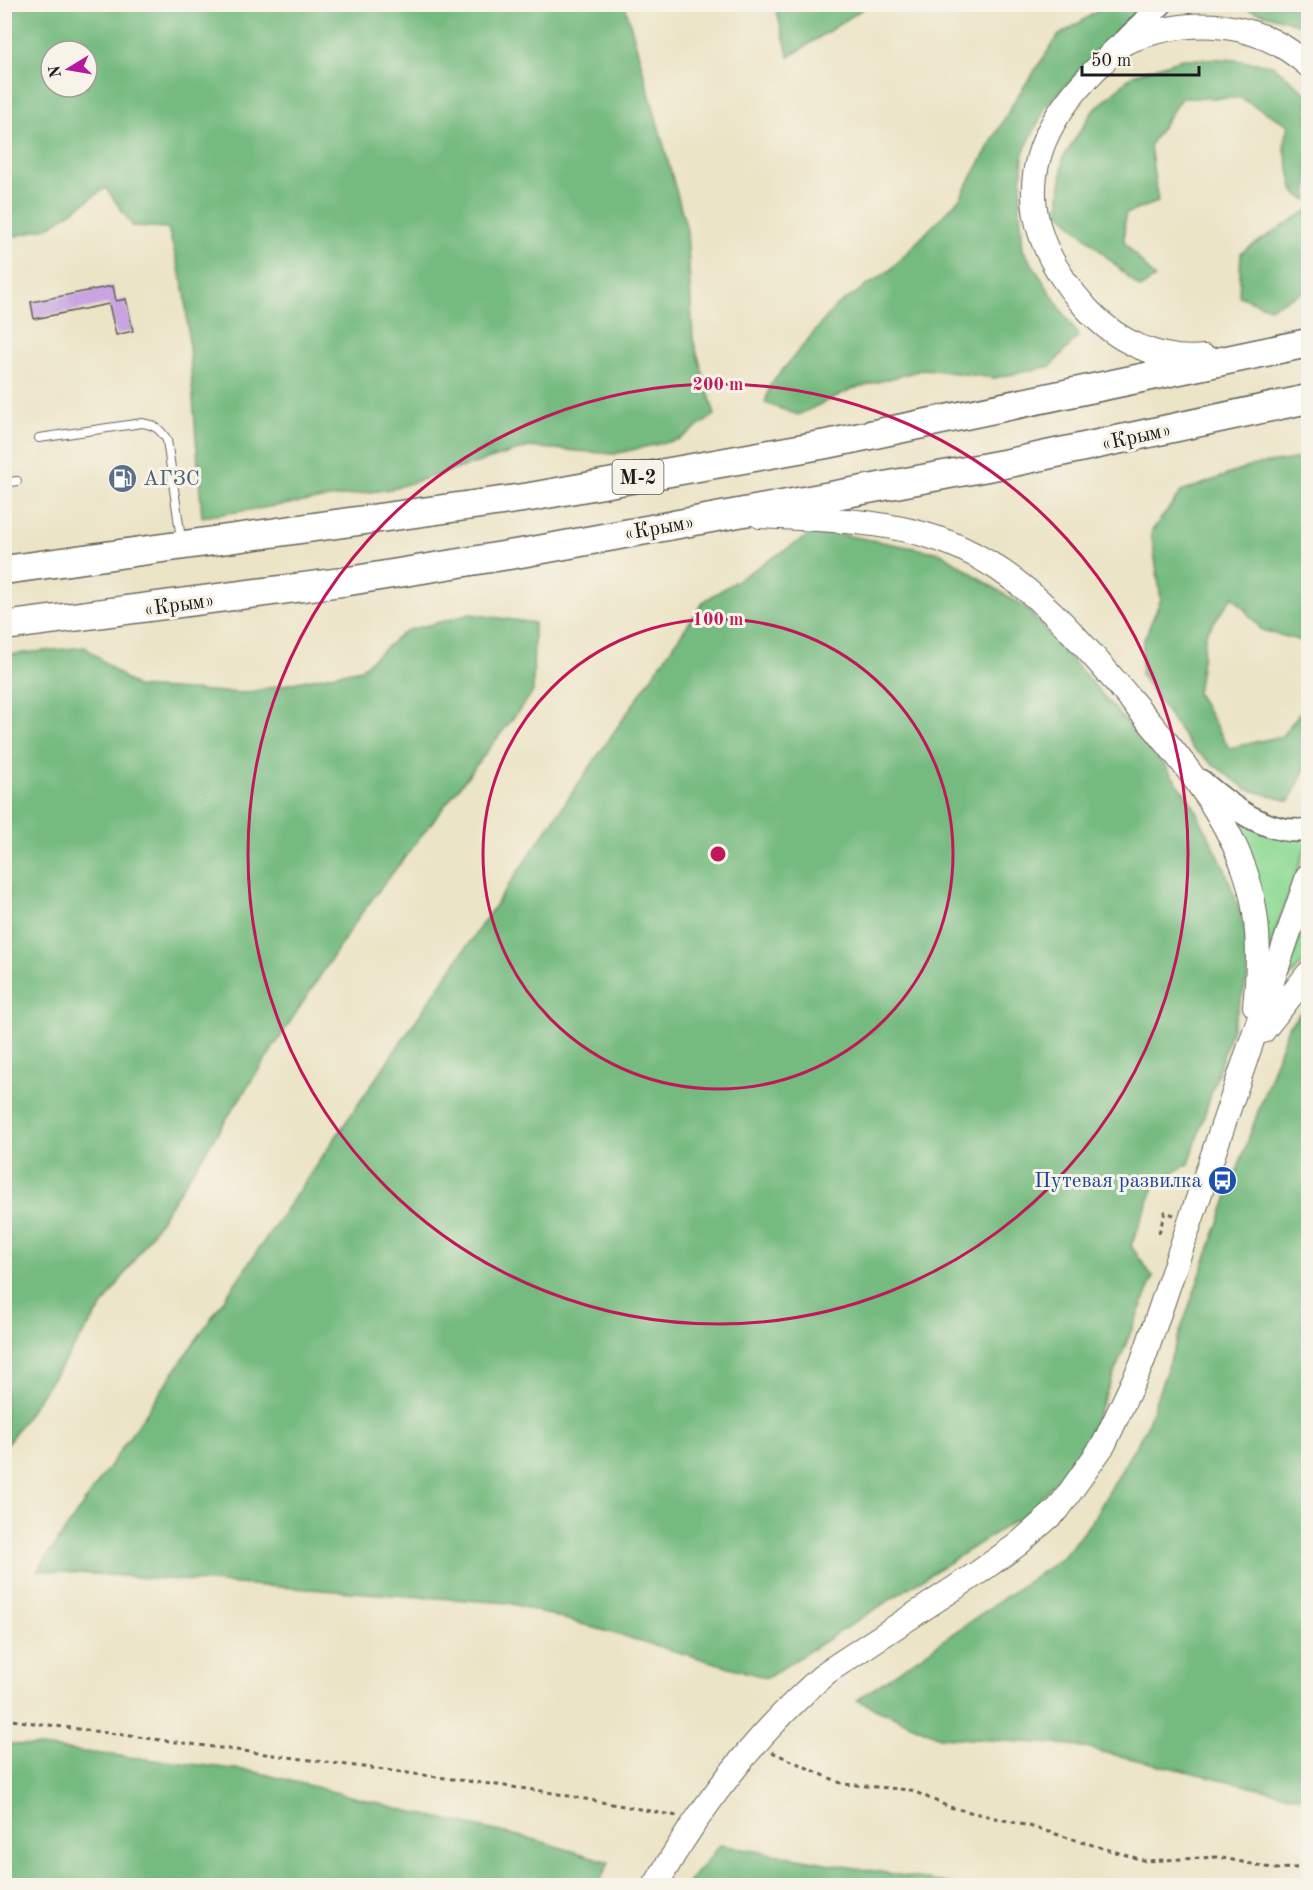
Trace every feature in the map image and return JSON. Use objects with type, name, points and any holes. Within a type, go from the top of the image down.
[{"type":"highway","name":"М-2","points":[[4,570],[530,497],[808,447],[1308,343]]},
{"type":"highway","name":"«Крым»","points":[[4,626],[349,581],[1009,463],[1308,399]]},
{"type":"main road","points":[[1267,352],[1180,358],[1151,352],[1124,340],[1098,320],[1073,293],[1047,249],[1040,231],[1034,197],[1036,167],[1042,144],[1068,98],[1124,43],[1185,25],[1222,26],[1260,34],[1281,45],[1308,65]]},
{"type":"main road","points":[[730,514],[835,520],[899,529],[950,543],[980,558],[1038,600],[1085,645],[1191,772],[1231,839],[1245,872],[1251,896],[1258,950],[1250,1047]]},
{"type":"main road","points":[[655,1886],[697,1819],[754,1745],[782,1713],[827,1672],[1007,1552],[1052,1514],[1076,1486],[1104,1444],[1142,1363],[1308,876]]},
{"type":"main road","points":[[1250,1047],[1308,974]]},
{"type":"street","points":[[1124,43],[1161,4]]},
{"type":"street","points":[[1191,772],[1233,807],[1262,823],[1291,831],[1308,830]]},
{"type":"lane","points":[[39,438],[142,423],[153,425],[162,431],[166,440],[182,546]]},
{"type":"lane","points":[[4,483],[17,482]]},
{"type":"path","points":[[4,1719],[542,1791],[697,1819]]},
{"type":"path","points":[[754,1745],[843,1784],[911,1790],[949,1807],[1029,1826],[1146,1861],[1218,1857],[1276,1869],[1308,1867]]},
{"type":"green space","points":[[5,4],[625,5],[687,230],[693,339],[715,415],[680,439],[614,454],[529,447],[391,489],[202,517],[185,292],[168,228],[133,226],[106,188],[49,227],[5,239]]},
{"type":"green space","points":[[775,4],[869,5],[789,57]]},
{"type":"green space","points":[[1107,5],[1145,5],[1047,105],[1023,153],[1020,208],[1023,250],[1078,336],[1051,366],[994,378],[925,369],[852,389],[798,415],[765,403],[770,385],[835,307],[890,270],[960,198],[1015,100],[1058,36]]},
{"type":"green space","points":[[1233,5],[1297,5],[1301,25]]},
{"type":"green space","points":[[1182,59],[1226,59],[1272,65],[1308,94],[1308,201],[1294,192],[1284,146],[1289,125],[1240,98],[1181,98],[1150,145],[1158,202],[1125,214],[1124,242],[1155,278],[1140,288],[1059,212],[1063,158],[1092,112],[1133,75]]},
{"type":"green space","points":[[1308,210],[1308,290],[1269,308],[1239,296],[1241,253]]},
{"type":"green space","points":[[1308,457],[1308,638],[1305,642],[1262,630],[1233,596],[1206,633],[1197,693],[1229,748],[1282,736],[1308,702],[1308,762],[1290,801],[1246,789],[1192,748],[1141,675],[1143,642],[1161,599],[1151,532],[1181,492],[1254,465]]},
{"type":"green space","points":[[817,530],[941,553],[1027,609],[1165,766],[1193,805],[1224,867],[1240,911],[1246,934],[1248,977],[1189,1164],[1156,1182],[1131,1246],[1153,1277],[1084,1448],[1030,1511],[767,1678],[509,1603],[38,1570],[704,601]]},
{"type":"green space","points":[[471,614],[534,623],[533,692],[360,915],[133,1262],[5,1447],[5,655],[85,647],[136,687],[244,693],[361,669],[405,631]]},
{"type":"green space","points":[[1234,816],[1308,840],[1268,953],[1246,852]]},
{"type":"green space","points":[[1308,912],[1308,957],[1284,984]]},
{"type":"green space","points":[[1308,1005],[1308,1799],[1072,1745],[940,1737],[857,1700],[1063,1557],[1092,1521],[1146,1428],[1288,1027]]},
{"type":"green space","points":[[5,1743],[252,1771],[413,1812],[536,1840],[609,1862],[598,1886],[5,1885]]},
{"type":"green space","points":[[720,1845],[958,1885],[686,1885]]},
{"type":"building","points":[[113,286],[116,301],[126,299],[133,331],[116,335],[109,304],[34,319],[31,302]]},
{"type":"place","name":"АГЗС","points":[[122,478]]},
{"type":"place","name":"Путевая развилка","points":[[1223,1180]]}]
